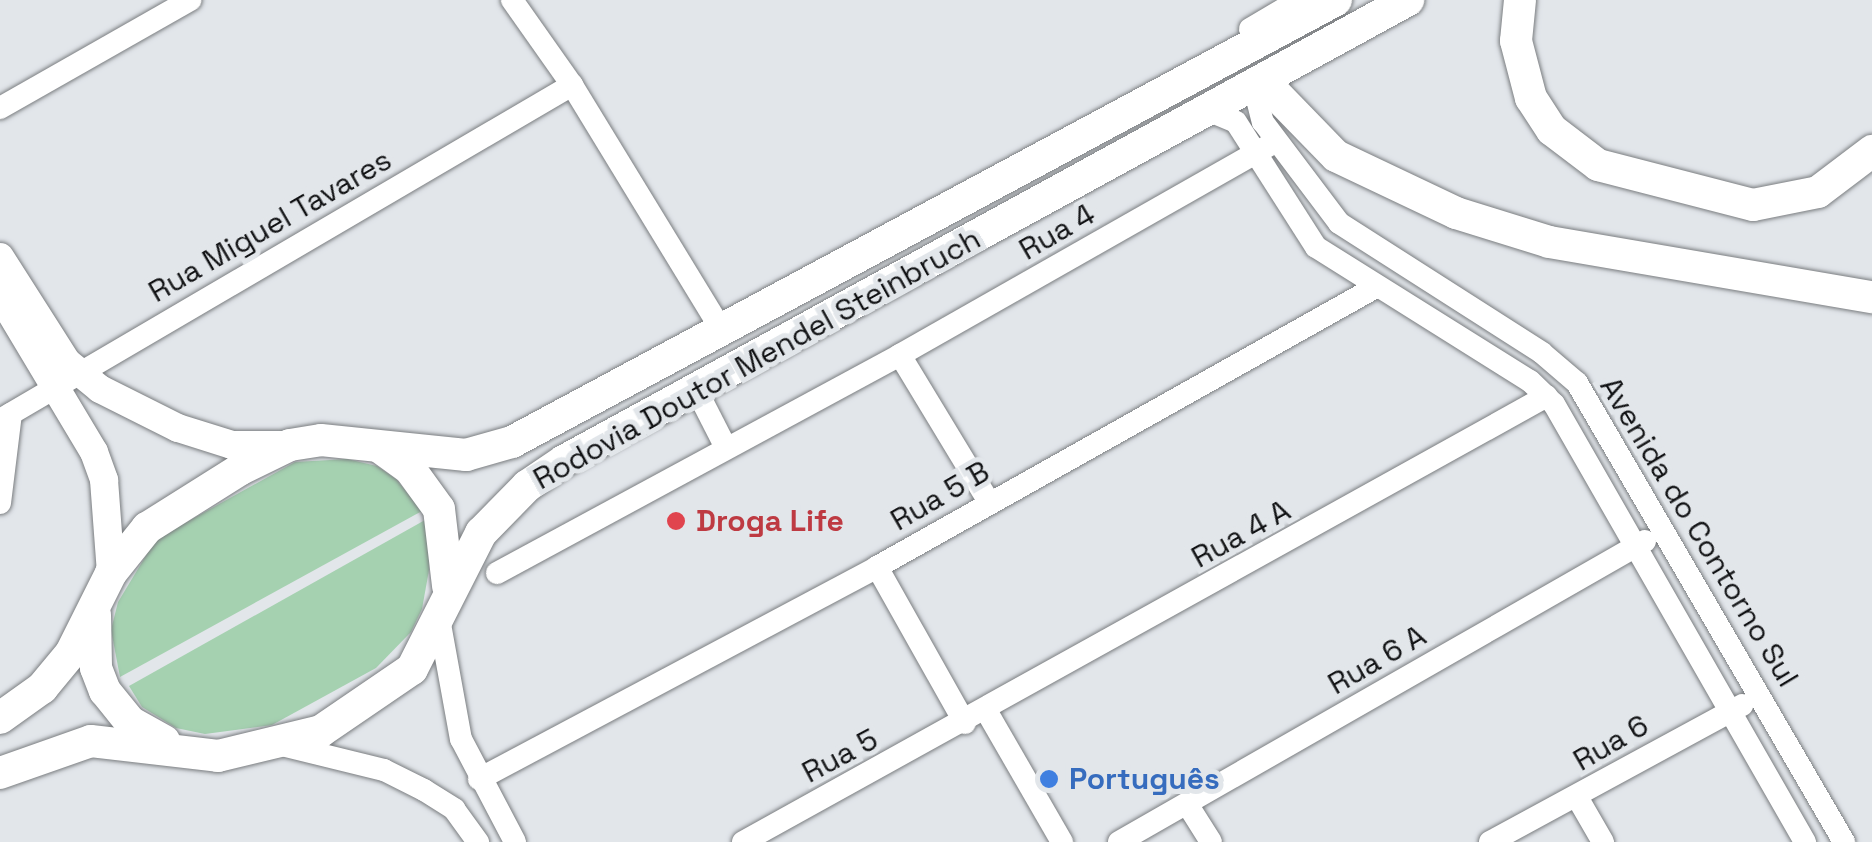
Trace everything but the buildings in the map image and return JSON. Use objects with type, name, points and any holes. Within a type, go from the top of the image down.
[{"type":"highway","name":"Rodovia Doutor Mendel Steinbruch","points":[[0,718],[42,688],[71,654],[112,572],[147,528],[182,502],[290,446],[350,439],[381,448],[466,454],[512,442],[1336,0]]},
{"type":"highway","name":"Rodovia Doutor Mendel Steinbruch","points":[[0,773],[91,741],[218,756],[321,731],[412,668],[440,624],[448,591],[480,533],[526,486],[1408,0]]},
{"type":"highway","points":[[1520,0],[1516,41],[1531,98],[1566,144],[1598,166],[1764,204],[1818,192],[1872,151]]},
{"type":"highway","points":[[1259,84],[1336,156],[1456,213],[1549,242],[1872,297]]},
{"type":"highway","points":[[381,448],[410,469],[439,509],[448,546],[448,591]]},
{"type":"highway","points":[[95,606],[96,668],[105,691],[130,722],[175,748]]},
{"type":"main road","points":[[0,258],[54,344],[70,380],[104,480],[112,572]]},
{"type":"main road","points":[[0,295],[70,380],[178,428],[232,445],[290,446]]},
{"type":"street","points":[[0,108],[190,0]]},
{"type":"street","points":[[512,0],[572,84],[721,329]]},
{"type":"street","points":[[1197,74],[1201,56],[1299,0]]},
{"type":"street","name":"Rua Miguel Tavares","points":[[5,417],[572,84]]},
{"type":"street","name":"Avenida do Contorno Sul","points":[[1259,84],[1255,108],[1266,147],[1306,239],[1547,396],[1806,842]]},
{"type":"street","name":"Avenida do Contorno Sul","points":[[1210,110],[1231,116],[1350,232],[1566,372],[1666,530],[1844,842]]},
{"type":"street","name":"Rua 4","points":[[497,573],[725,446],[900,356],[1266,147]]},
{"type":"street","name":"Rua 5 B","points":[[479,779],[877,567],[1376,287]]},
{"type":"street","points":[[900,356],[989,502]]},
{"type":"street","points":[[698,390],[725,446]]},
{"type":"street","name":"Rua 4 A","points":[[966,723],[1547,396]]},
{"type":"street","points":[[0,503],[5,417]]},
{"type":"street","name":"Rua 6 A","points":[[1119,842],[1190,807],[1666,530]]},
{"type":"street","points":[[877,567],[966,723]]},
{"type":"street","points":[[440,624],[449,693],[479,779],[515,842]]},
{"type":"street","name":"Rua 6","points":[[1490,842],[1761,696]]},
{"type":"street","points":[[987,712],[1062,842]]},
{"type":"street","name":"Rua 5","points":[[743,842],[966,723]]},
{"type":"street","points":[[275,744],[397,776],[454,809],[478,842]]},
{"type":"street","points":[[1577,797],[1603,842]]},
{"type":"street","points":[[1190,807],[1211,842]]},
{"type":"green space","points":[[347,459],[377,466],[396,479],[422,511],[120,677],[111,630],[118,602],[156,539],[295,462]]},
{"type":"green space","points":[[425,520],[431,559],[422,609],[411,632],[376,668],[272,725],[205,734],[176,728],[142,707],[129,686]]},
{"type":"place","name":"Droga Life","points":[[676,521]]},
{"type":"place","name":"Português","points":[[1049,779]]}]
